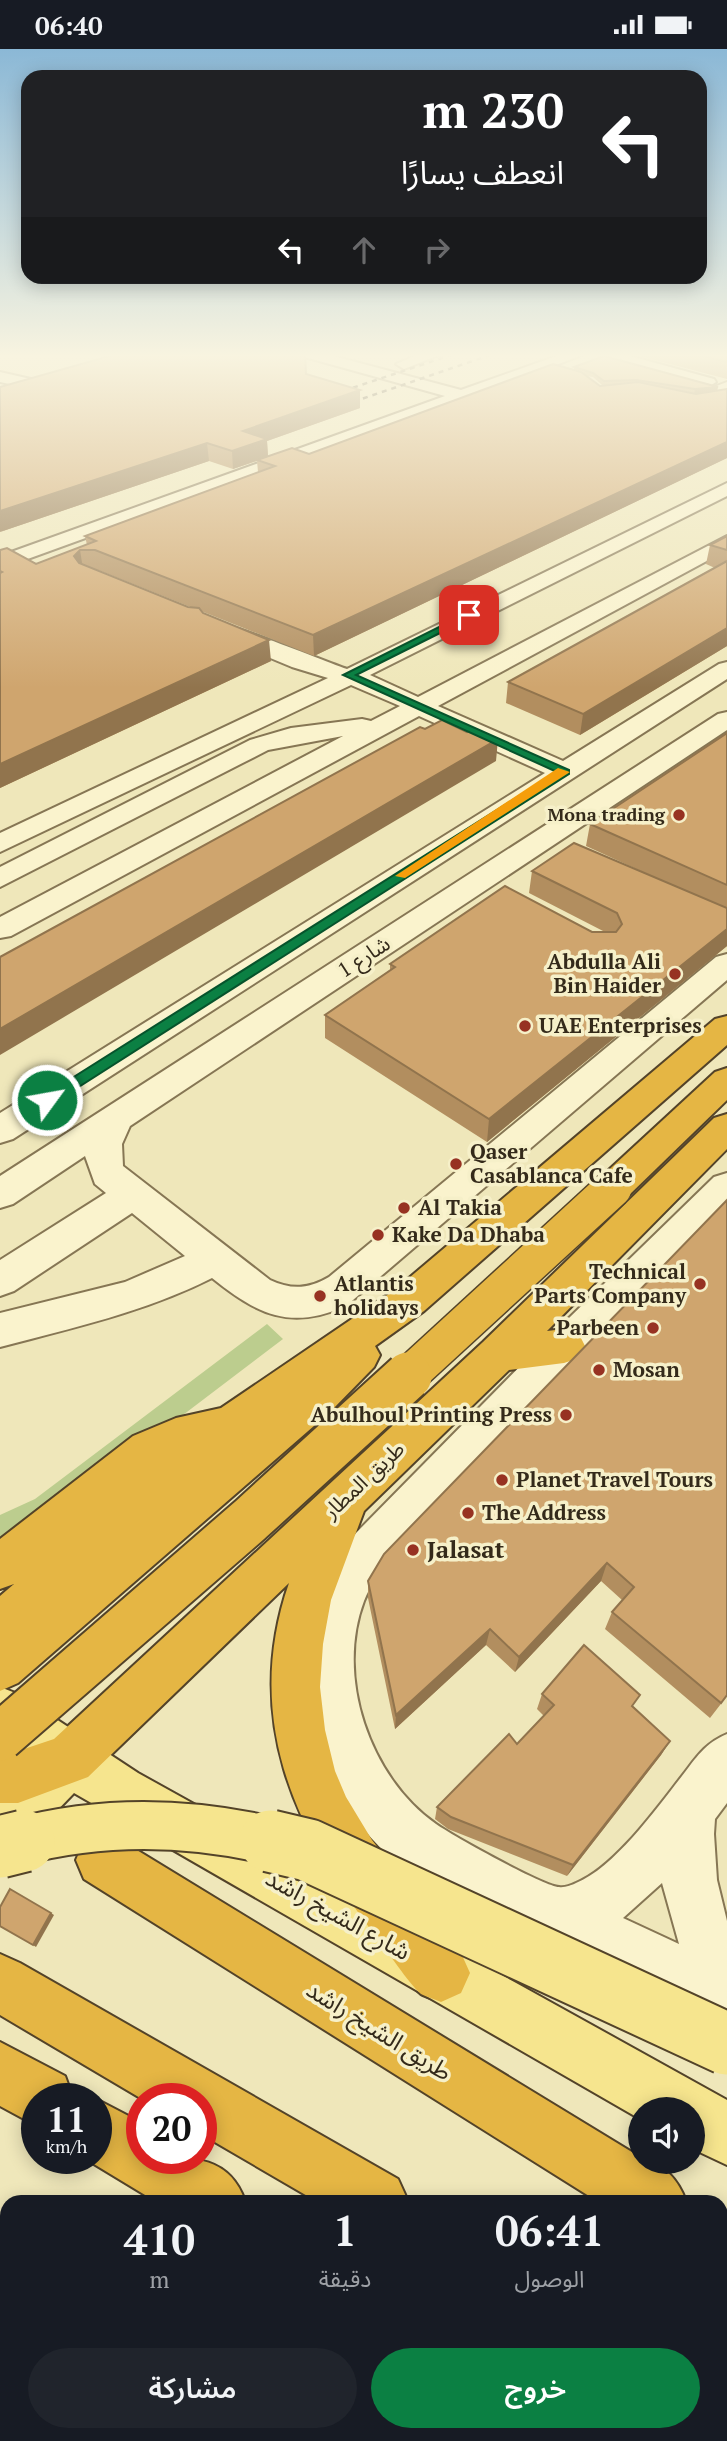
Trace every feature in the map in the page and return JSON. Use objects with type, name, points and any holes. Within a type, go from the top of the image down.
[{"type":"highway","points":[[0,1666],[315,1399],[410,1300],[727,1027]]},
{"type":"highway","points":[[0,1737],[250,1520],[727,1080]]},
{"type":"highway","name":"طريق المطار","points":[[70,1759],[498,1354],[727,1127]]},
{"type":"highway","points":[[0,1627],[231,1425],[410,1300]]},
{"type":"highway","points":[[498,1354],[564,1346]]},
{"type":"highway","points":[[10,1554],[149,1450],[176,1437],[231,1425]]},
{"type":"highway","points":[[349,1493],[325,1544],[301,1619],[293,1695],[301,1741],[316,1787],[353,1859],[441,1973]]},
{"type":"highway","points":[[0,1777],[18,1777],[70,1759]]},
{"type":"highway","name":"طريق الشيخ راشد","points":[[103,1860],[644,2195]]},
{"type":"highway","points":[[0,1983],[172,2083]]},
{"type":"highway","points":[[0,2072],[21,2084]]},
{"type":"highway","points":[[217,2109],[366,2195]]},
{"type":"highway","points":[[112,2140],[203,2195]]},
{"type":"main road","name":"شارع الشيخ راشد","points":[[0,1712],[119,1791],[661,2097]]},
{"type":"main road","name":"طريق المطار","points":[[0,1831],[70,1759]]},
{"type":"main road","points":[[0,1847],[34,1836],[105,1825],[174,1823],[242,1832],[308,1850],[727,2044]]},
{"type":"main road","points":[[705,2122],[727,2134]]},
{"type":"street","points":[[8,556],[245,465]]},
{"type":"street","points":[[8,556],[255,465]]},
{"type":"street","points":[[26,575],[311,465]]},
{"type":"street","points":[[0,844],[727,489]]},
{"type":"street","points":[[669,515],[674,520],[713,528]]},
{"type":"street","points":[[463,644],[713,528]]},
{"type":"street","points":[[0,929],[418,706],[457,674],[713,528]]},
{"type":"street","points":[[8,556],[54,562]]},
{"type":"street","points":[[214,627],[300,662],[348,675],[565,772]]},
{"type":"street","points":[[0,1130],[727,669]]},
{"type":"street","name":"شارع 1","points":[[0,1194],[118,1117],[493,888],[556,846],[727,720]]},
{"type":"street","points":[[0,879],[259,745],[291,736],[372,731]]},
{"type":"street","points":[[0,953],[351,762],[364,750],[372,731]]},
{"type":"street","points":[[118,1117],[101,1148],[102,1161],[108,1174],[256,1291],[276,1302],[300,1305],[324,1300],[353,1279],[727,964]]},
{"type":"street","points":[[727,1187],[564,1346],[370,1553],[342,1597],[334,1622],[332,1648],[332,1691],[341,1733],[352,1762],[386,1815],[408,1837],[556,1916],[727,1997]]},
{"type":"street","points":[[0,1280],[133,1194]]},
{"type":"street","points":[[0,1329],[138,1294],[215,1259]]},
{"type":"street","points":[[556,1916],[578,1912],[617,1890],[689,1810],[727,1760]]},
{"type":"street","points":[[689,1810],[685,1862],[688,1889],[706,1947],[727,1988]]},
{"type":"green space","points":[[267,1324],[283,1339],[29,1532],[0,1540],[0,1515],[35,1499]]},
{"type":"building","points":[[0,465],[141,465],[0,511]]},
{"type":"building","points":[[271,465],[678,465],[313,635],[95,550],[80,550],[74,556],[79,563],[188,607],[199,608],[203,613],[269,640],[0,764],[0,550],[7,548],[36,564],[96,541],[85,536],[275,466]]},
{"type":"building","points":[[727,536],[727,550],[710,545]]},
{"type":"building","points":[[727,561],[727,628],[583,714],[508,682]]},
{"type":"building","points":[[442,720],[467,732],[473,728],[498,739],[0,1029],[0,957],[420,727],[425,729]]},
{"type":"building","points":[[727,733],[727,885],[590,824]]},
{"type":"building","points":[[574,843],[727,908],[727,929],[489,1119],[325,1015],[395,967],[390,964],[505,886],[592,932],[616,932],[622,924],[617,913],[532,871]]},
{"type":"building","points":[[727,1200],[727,1695],[721,1703],[612,1612],[634,1587],[607,1563],[519,1657],[490,1629],[396,1715],[368,1581],[384,1554]]},
{"type":"building","points":[[584,1645],[640,1695],[632,1706],[670,1741],[573,1865],[451,1817],[437,1807],[509,1734],[517,1744],[554,1705],[542,1694]]},
{"type":"building","points":[[10,1889],[51,1913],[33,1945],[0,1926],[0,1907]]},
{"type":"slow traffic","points":[[401,876],[565,772],[562,771]]},
{"type":"place","name":"Mona trading","points":[[679,815]]},
{"type":"place","name":"Abdulla Ali Bin Haider","points":[[675,974]]},
{"type":"place","name":"UAE Enterprises","points":[[525,1026]]},
{"type":"place","name":"Qaser Casablanca Cafe","points":[[456,1164]]},
{"type":"place","name":"Al Takia","points":[[404,1208]]},
{"type":"place","name":"Kake Da Dhaba","points":[[378,1235]]},
{"type":"place","name":"Technical Parts Company","points":[[700,1284]]},
{"type":"place","name":"Atlantis holidays","points":[[320,1296]]},
{"type":"place","name":"Parbeen","points":[[653,1328]]},
{"type":"place","name":"Mosan","points":[[599,1370]]},
{"type":"place","name":"Abulhoul Printing Press","points":[[566,1415]]},
{"type":"place","name":"Planet Travel Tours","points":[[502,1480]]},
{"type":"place","name":"The Address","points":[[468,1513]]},
{"type":"place","name":"Jalasat","points":[[413,1550]]},
{"type":"route","points":[[47,1100],[565,772],[348,675],[469,615]]}]
